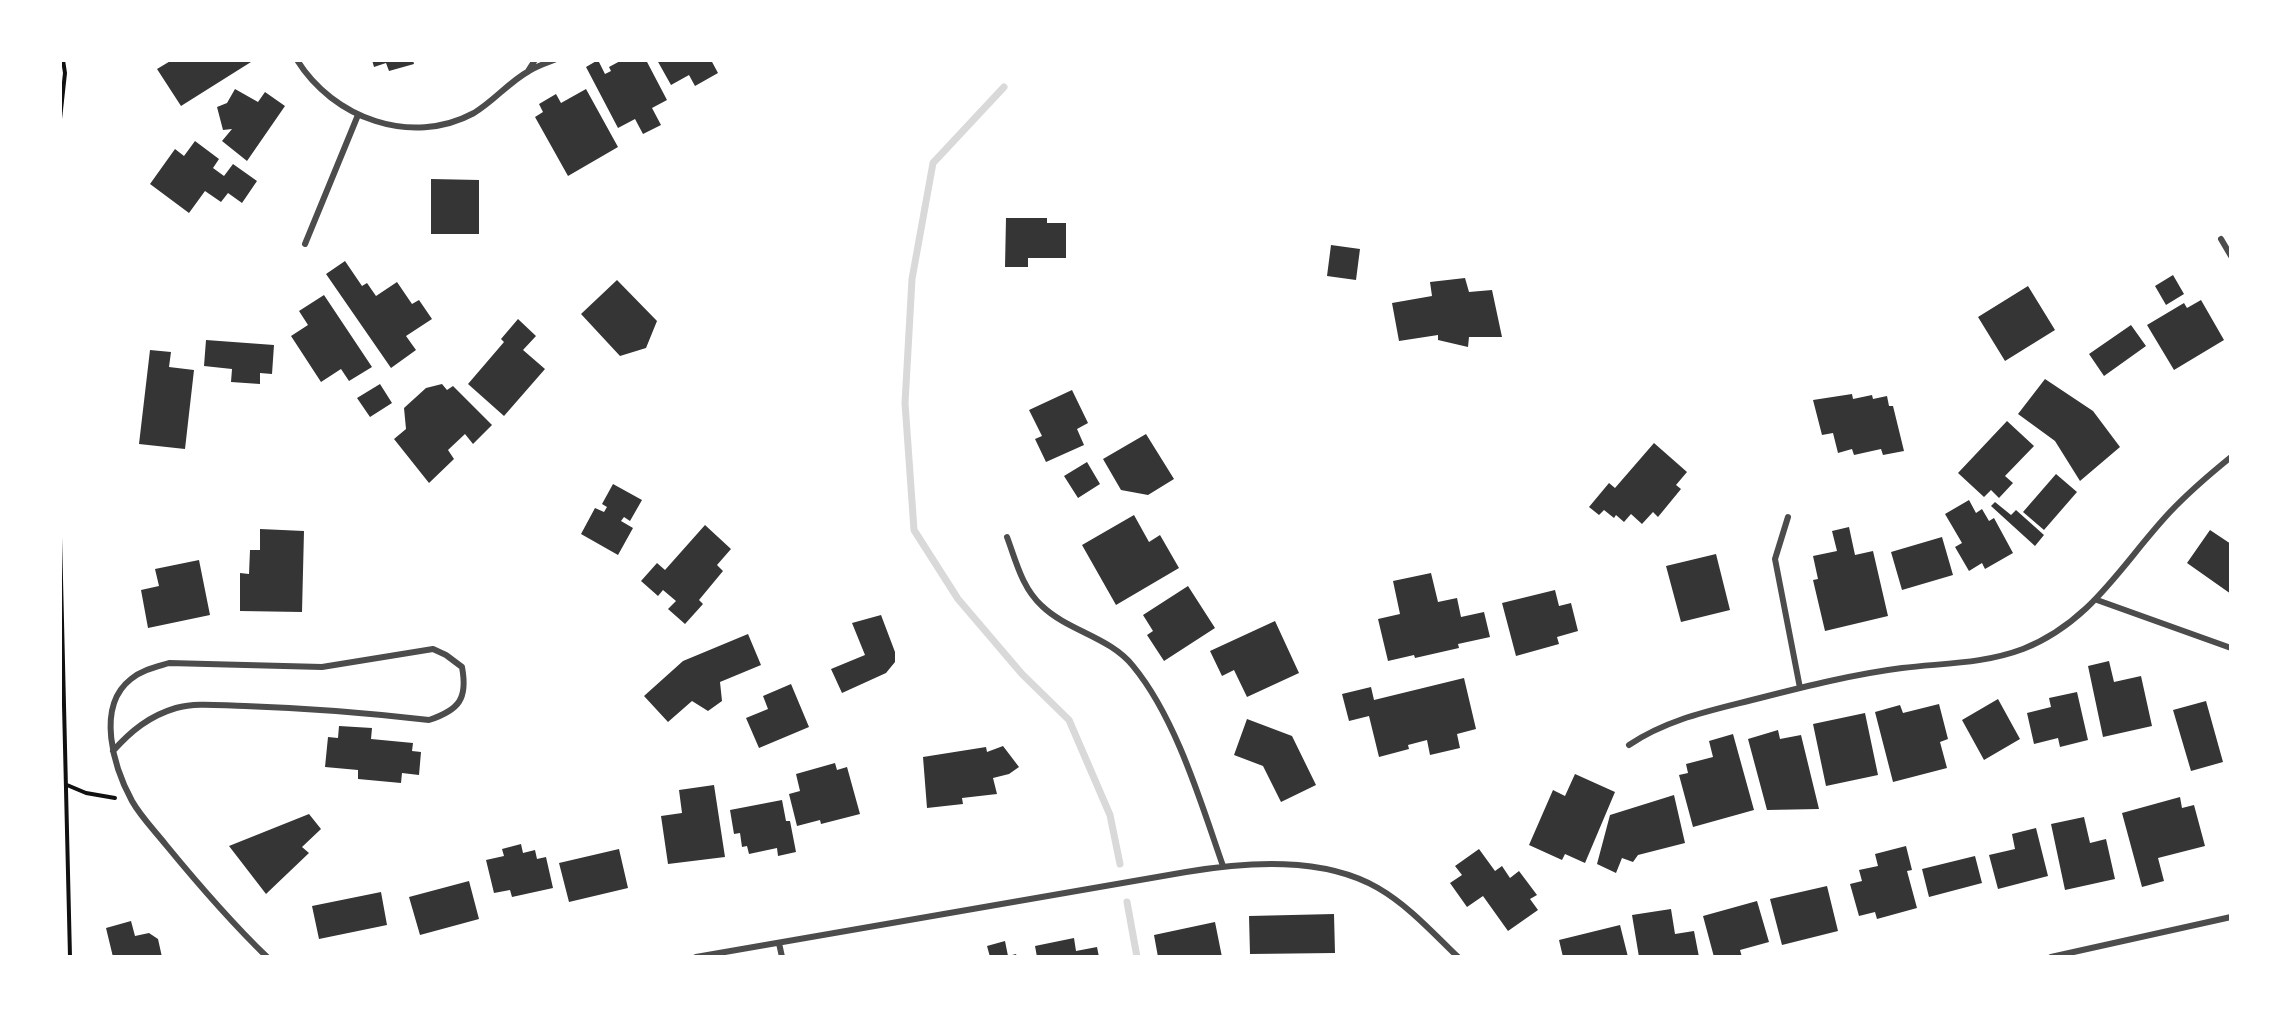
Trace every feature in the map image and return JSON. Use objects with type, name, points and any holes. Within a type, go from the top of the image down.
[{"type":"street","points":[[297,60],[320,89],[358,115],[399,127],[448,122],[472,114],[528,71],[554,60]]},
{"type":"street","points":[[528,71],[535,60]]},
{"type":"street","points":[[305,244],[358,115]]},
{"type":"street","points":[[2221,239],[2231,256]]},
{"type":"street","points":[[1629,745],[1650,731],[1679,718],[1800,688],[1904,668],[1956,665],[2023,648],[2061,630],[2097,600],[2170,512],[2231,457]]},
{"type":"street","points":[[1788,517],[1775,559],[1800,688]]},
{"type":"street","points":[[1007,537],[1022,578],[1043,608],[1119,653],[1146,684],[1185,760],[1224,866]]},
{"type":"street","points":[[2097,600],[2231,648]]},
{"type":"street","points":[[113,752],[131,732],[151,717],[177,708],[201,705],[272,707],[429,720],[446,714],[460,703],[465,685],[462,667],[446,655],[433,650],[322,667],[169,663],[147,669],[131,679],[117,695],[112,720],[113,752],[121,779],[130,796],[185,868],[242,933],[267,957]]},
{"type":"street","points":[[696,957],[1224,866],[1261,863],[1303,866],[1340,874],[1377,887],[1406,907],[1458,957]]},
{"type":"street","points":[[2051,957],[2231,917]]},
{"type":"street","points":[[778,943],[782,957]]},
{"type":"path","points":[[60,119],[65,73],[63,60]]},
{"type":"path","points":[[60,537],[70,957]]},
{"type":"path","points":[[67,785],[106,798],[130,796]]},
{"type":"building","points":[[172,60],[250,60],[251,62],[181,106],[157,69]]},
{"type":"building","points":[[372,60],[413,60],[414,64],[389,71],[386,63],[374,67]]},
{"type":"building","points":[[598,60],[605,74],[611,71],[609,67],[622,60],[646,60],[667,100],[652,108],[661,125],[643,134],[635,119],[618,128],[586,67]]},
{"type":"building","points":[[657,60],[711,60],[718,73],[695,86],[689,75],[671,85]]},
{"type":"building","points":[[235,89],[258,102],[265,92],[285,106],[247,161],[222,141],[232,129],[223,130],[217,107],[227,103]]},
{"type":"building","points":[[586,89],[618,147],[568,176],[535,117],[543,112],[539,104],[556,94],[561,103]]},
{"type":"building","points":[[195,141],[219,159],[213,168],[224,176],[233,164],[257,181],[242,203],[228,193],[221,202],[205,191],[189,213],[150,184],[175,149],[184,156]]},
{"type":"building","points":[[431,179],[479,180],[479,234],[431,234]]},
{"type":"building","points":[[1006,218],[1047,218],[1047,223],[1066,223],[1066,258],[1028,258],[1028,267],[1005,267]]},
{"type":"building","points":[[1331,245],[1360,249],[1356,280],[1327,276]]},
{"type":"building","points":[[345,261],[362,286],[367,283],[376,296],[397,282],[412,304],[419,300],[432,319],[406,336],[416,350],[391,368],[326,274]]},
{"type":"building","points":[[2173,275],[2184,294],[2166,305],[2155,286]]},
{"type":"building","points":[[1465,278],[1469,292],[1492,290],[1502,337],[1469,337],[1468,347],[1438,340],[1438,335],[1399,341],[1392,303],[1432,296],[1430,282]]},
{"type":"building","points":[[617,280],[657,321],[646,348],[620,356],[581,314]]},
{"type":"building","points":[[2028,286],[2055,330],[2005,361],[1978,317]]},
{"type":"building","points":[[324,295],[372,367],[349,381],[341,369],[321,382],[291,336],[308,325],[299,311]]},
{"type":"building","points":[[2201,300],[2224,340],[2174,370],[2147,325],[2184,303],[2187,308]]},
{"type":"building","points":[[518,319],[536,336],[523,350],[545,369],[504,416],[468,384],[504,342],[501,339]]},
{"type":"building","points":[[2131,325],[2146,346],[2104,376],[2089,354]]},
{"type":"building","points":[[206,340],[274,345],[272,374],[260,373],[260,384],[231,382],[232,369],[204,366]]},
{"type":"building","points":[[150,350],[171,352],[169,367],[194,370],[185,449],[139,444]]},
{"type":"building","points":[[2045,379],[2093,411],[2120,447],[2080,481],[2055,441],[2018,414]]},
{"type":"building","points":[[380,384],[392,403],[370,417],[357,398]]},
{"type":"building","points":[[442,384],[447,390],[453,386],[492,425],[473,444],[465,434],[448,450],[454,459],[429,483],[394,439],[406,429],[404,408],[426,388]]},
{"type":"building","points":[[1072,390],[1088,423],[1077,429],[1084,445],[1046,462],[1035,439],[1042,436],[1029,410]]},
{"type":"building","points":[[1852,394],[1853,399],[1872,395],[1873,399],[1887,396],[1889,406],[1893,406],[1904,451],[1883,455],[1881,449],[1854,455],[1852,449],[1838,453],[1833,433],[1822,435],[1813,400]]},
{"type":"building","points":[[2007,421],[2034,446],[2005,476],[2013,483],[1999,498],[1991,490],[1984,497],[1958,473]]},
{"type":"building","points":[[1146,434],[1174,479],[1148,495],[1121,490],[1103,459]]},
{"type":"building","points":[[1654,443],[1687,472],[1676,485],[1681,489],[1658,517],[1653,512],[1642,524],[1631,514],[1624,522],[1616,515],[1614,518],[1604,510],[1599,515],[1589,507],[1609,483],[1615,488]]},
{"type":"building","points":[[1087,462],[1100,484],[1078,498],[1064,476]]},
{"type":"building","points":[[2056,474],[2077,492],[2044,530],[2023,512]]},
{"type":"building","points":[[613,484],[642,500],[630,521],[624,517],[621,521],[633,528],[618,555],[581,534],[595,508],[604,512],[607,507],[602,504]]},
{"type":"building","points":[[1969,500],[1976,513],[1982,509],[1989,521],[1994,518],[2013,553],[1985,569],[1982,563],[1969,571],[1955,547],[1962,543],[1945,514]]},
{"type":"building","points":[[1995,502],[2011,515],[2016,510],[2044,535],[2035,546],[1991,506]]},
{"type":"building","points":[[1134,515],[1149,542],[1160,535],[1179,568],[1116,605],[1082,545]]},
{"type":"building","points":[[705,525],[731,549],[717,565],[723,571],[699,600],[703,604],[685,624],[668,609],[676,601],[663,590],[658,596],[641,581],[657,563],[665,570]]},
{"type":"building","points":[[1849,527],[1855,555],[1873,551],[1888,616],[1825,631],[1813,580],[1818,579],[1813,556],[1837,551],[1832,531]]},
{"type":"building","points":[[260,529],[304,531],[302,612],[240,611],[240,573],[249,574],[250,550],[260,550]]},
{"type":"building","points":[[2210,530],[2231,544],[2231,594],[2187,563]]},
{"type":"building","points":[[1942,537],[1953,575],[1902,590],[1891,552]]},
{"type":"building","points":[[1716,554],[1730,610],[1681,622],[1666,566]]},
{"type":"building","points":[[199,560],[210,615],[148,628],[141,590],[159,586],[155,569]]},
{"type":"building","points":[[1431,573],[1438,602],[1457,598],[1461,617],[1484,612],[1490,637],[1458,644],[1459,648],[1415,658],[1414,655],[1388,661],[1378,619],[1400,614],[1393,581]]},
{"type":"building","points":[[1188,586],[1215,628],[1164,661],[1147,635],[1153,631],[1143,615]]},
{"type":"building","points":[[1555,590],[1559,606],[1571,603],[1578,631],[1557,637],[1559,644],[1516,656],[1502,603]]},
{"type":"building","points":[[881,615],[895,652],[895,662],[886,673],[842,693],[831,669],[865,655],[852,623]]},
{"type":"building","points":[[1275,621],[1299,673],[1247,697],[1234,670],[1222,676],[1210,651]]},
{"type":"building","points":[[748,634],[761,665],[720,682],[722,701],[708,711],[692,701],[668,722],[644,696],[683,661]]},
{"type":"building","points":[[2109,661],[2114,682],[2141,676],[2152,726],[2103,737],[2088,666]]},
{"type":"building","points":[[1464,678],[1476,729],[1457,734],[1460,748],[1430,755],[1427,740],[1408,745],[1409,749],[1379,757],[1369,716],[1349,721],[1342,694],[1371,687],[1374,700]]},
{"type":"building","points":[[791,684],[809,727],[759,748],[746,718],[768,709],[763,696]]},
{"type":"building","points":[[2077,692],[2088,740],[2060,747],[2058,738],[2034,744],[2027,713],[2051,707],[2049,698]]},
{"type":"building","points":[[1998,699],[2020,739],[1984,760],[1962,720]]},
{"type":"building","points":[[2206,701],[2223,762],[2191,771],[2173,710]]},
{"type":"building","points":[[1939,704],[1948,739],[1940,742],[1947,768],[1893,782],[1875,712],[1900,705],[1903,713]]},
{"type":"building","points":[[1865,713],[1878,775],[1826,786],[1813,724]]},
{"type":"building","points":[[1247,719],[1292,736],[1316,785],[1281,802],[1263,766],[1234,755]]},
{"type":"building","points":[[339,726],[372,728],[371,739],[413,743],[412,751],[421,752],[419,775],[402,773],[401,783],[358,779],[358,770],[325,767],[328,737],[338,738]]},
{"type":"building","points":[[1778,730],[1780,739],[1801,735],[1819,809],[1767,810],[1748,739]]},
{"type":"building","points":[[1733,734],[1754,810],[1693,827],[1679,775],[1688,773],[1686,764],[1713,757],[1709,741]]},
{"type":"building","points":[[1003,746],[1019,767],[1009,774],[993,778],[997,794],[962,798],[963,804],[927,808],[923,757],[986,747],[987,752]]},
{"type":"building","points":[[835,763],[837,770],[847,767],[860,814],[821,824],[820,820],[797,826],[789,794],[800,791],[796,774]]},
{"type":"building","points":[[1575,774],[1615,792],[1585,863],[1565,854],[1562,860],[1529,845],[1553,790],[1565,796]]},
{"type":"building","points":[[714,785],[725,857],[668,864],[661,816],[682,813],[679,790]]},
{"type":"building","points":[[1674,795],[1685,843],[1638,855],[1633,862],[1622,858],[1616,873],[1597,864],[1610,815]]},
{"type":"building","points":[[2180,797],[2182,808],[2194,805],[2205,846],[2158,858],[2164,881],[2142,887],[2122,813]]},
{"type":"building","points":[[782,800],[786,821],[790,821],[796,852],[778,856],[777,848],[749,854],[747,846],[742,847],[740,833],[734,834],[730,810]]},
{"type":"building","points":[[309,814],[321,829],[302,847],[309,853],[266,894],[229,846]]},
{"type":"building","points":[[2084,817],[2090,843],[2106,839],[2115,879],[2065,890],[2051,824]]},
{"type":"building","points":[[2036,828],[2048,876],[1998,889],[1989,855],[2015,849],[2012,834]]},
{"type":"building","points":[[521,844],[523,853],[535,850],[537,859],[546,857],[553,888],[512,897],[510,890],[494,893],[486,860],[504,856],[502,849]]},
{"type":"building","points":[[1906,846],[1912,870],[1907,871],[1917,908],[1877,919],[1875,912],[1859,916],[1850,884],[1862,881],[1859,870],[1878,866],[1875,854]]},
{"type":"building","points":[[619,849],[628,888],[569,902],[559,863]]},
{"type":"building","points":[[1479,849],[1495,871],[1502,866],[1510,878],[1519,871],[1537,895],[1530,899],[1538,910],[1508,931],[1483,896],[1467,907],[1450,883],[1462,875],[1455,866]]},
{"type":"building","points":[[1975,856],[1982,883],[1929,897],[1922,869]]},
{"type":"building","points":[[469,881],[479,919],[420,935],[409,897]]},
{"type":"building","points":[[1827,886],[1838,931],[1782,945],[1770,899]]},
{"type":"building","points":[[381,892],[387,925],[319,939],[312,906]]},
{"type":"building","points":[[1757,901],[1769,942],[1740,950],[1742,957],[1714,957],[1703,916]]},
{"type":"building","points":[[1671,909],[1675,934],[1694,931],[1699,957],[1639,957],[1632,915]]},
{"type":"building","points":[[1334,914],[1335,953],[1250,954],[1249,916]]},
{"type":"building","points":[[131,921],[135,936],[149,933],[158,939],[162,957],[113,957],[106,928]]},
{"type":"building","points":[[1215,922],[1222,957],[1158,957],[1154,935]]},
{"type":"building","points":[[1620,925],[1628,957],[1563,957],[1559,940]]},
{"type":"building","points":[[1074,938],[1076,951],[1097,947],[1099,957],[1037,957],[1035,946]]},
{"type":"building","points":[[1005,941],[1008,956],[1016,954],[1017,957],[990,957],[987,946]]},
{"type":"waterway","points":[[1004,87],[933,163],[912,279],[905,403],[914,530],[958,599],[1022,674],[1069,720],[1110,815],[1120,864]]},
{"type":"waterway","points":[[1127,902],[1137,957]]}]
